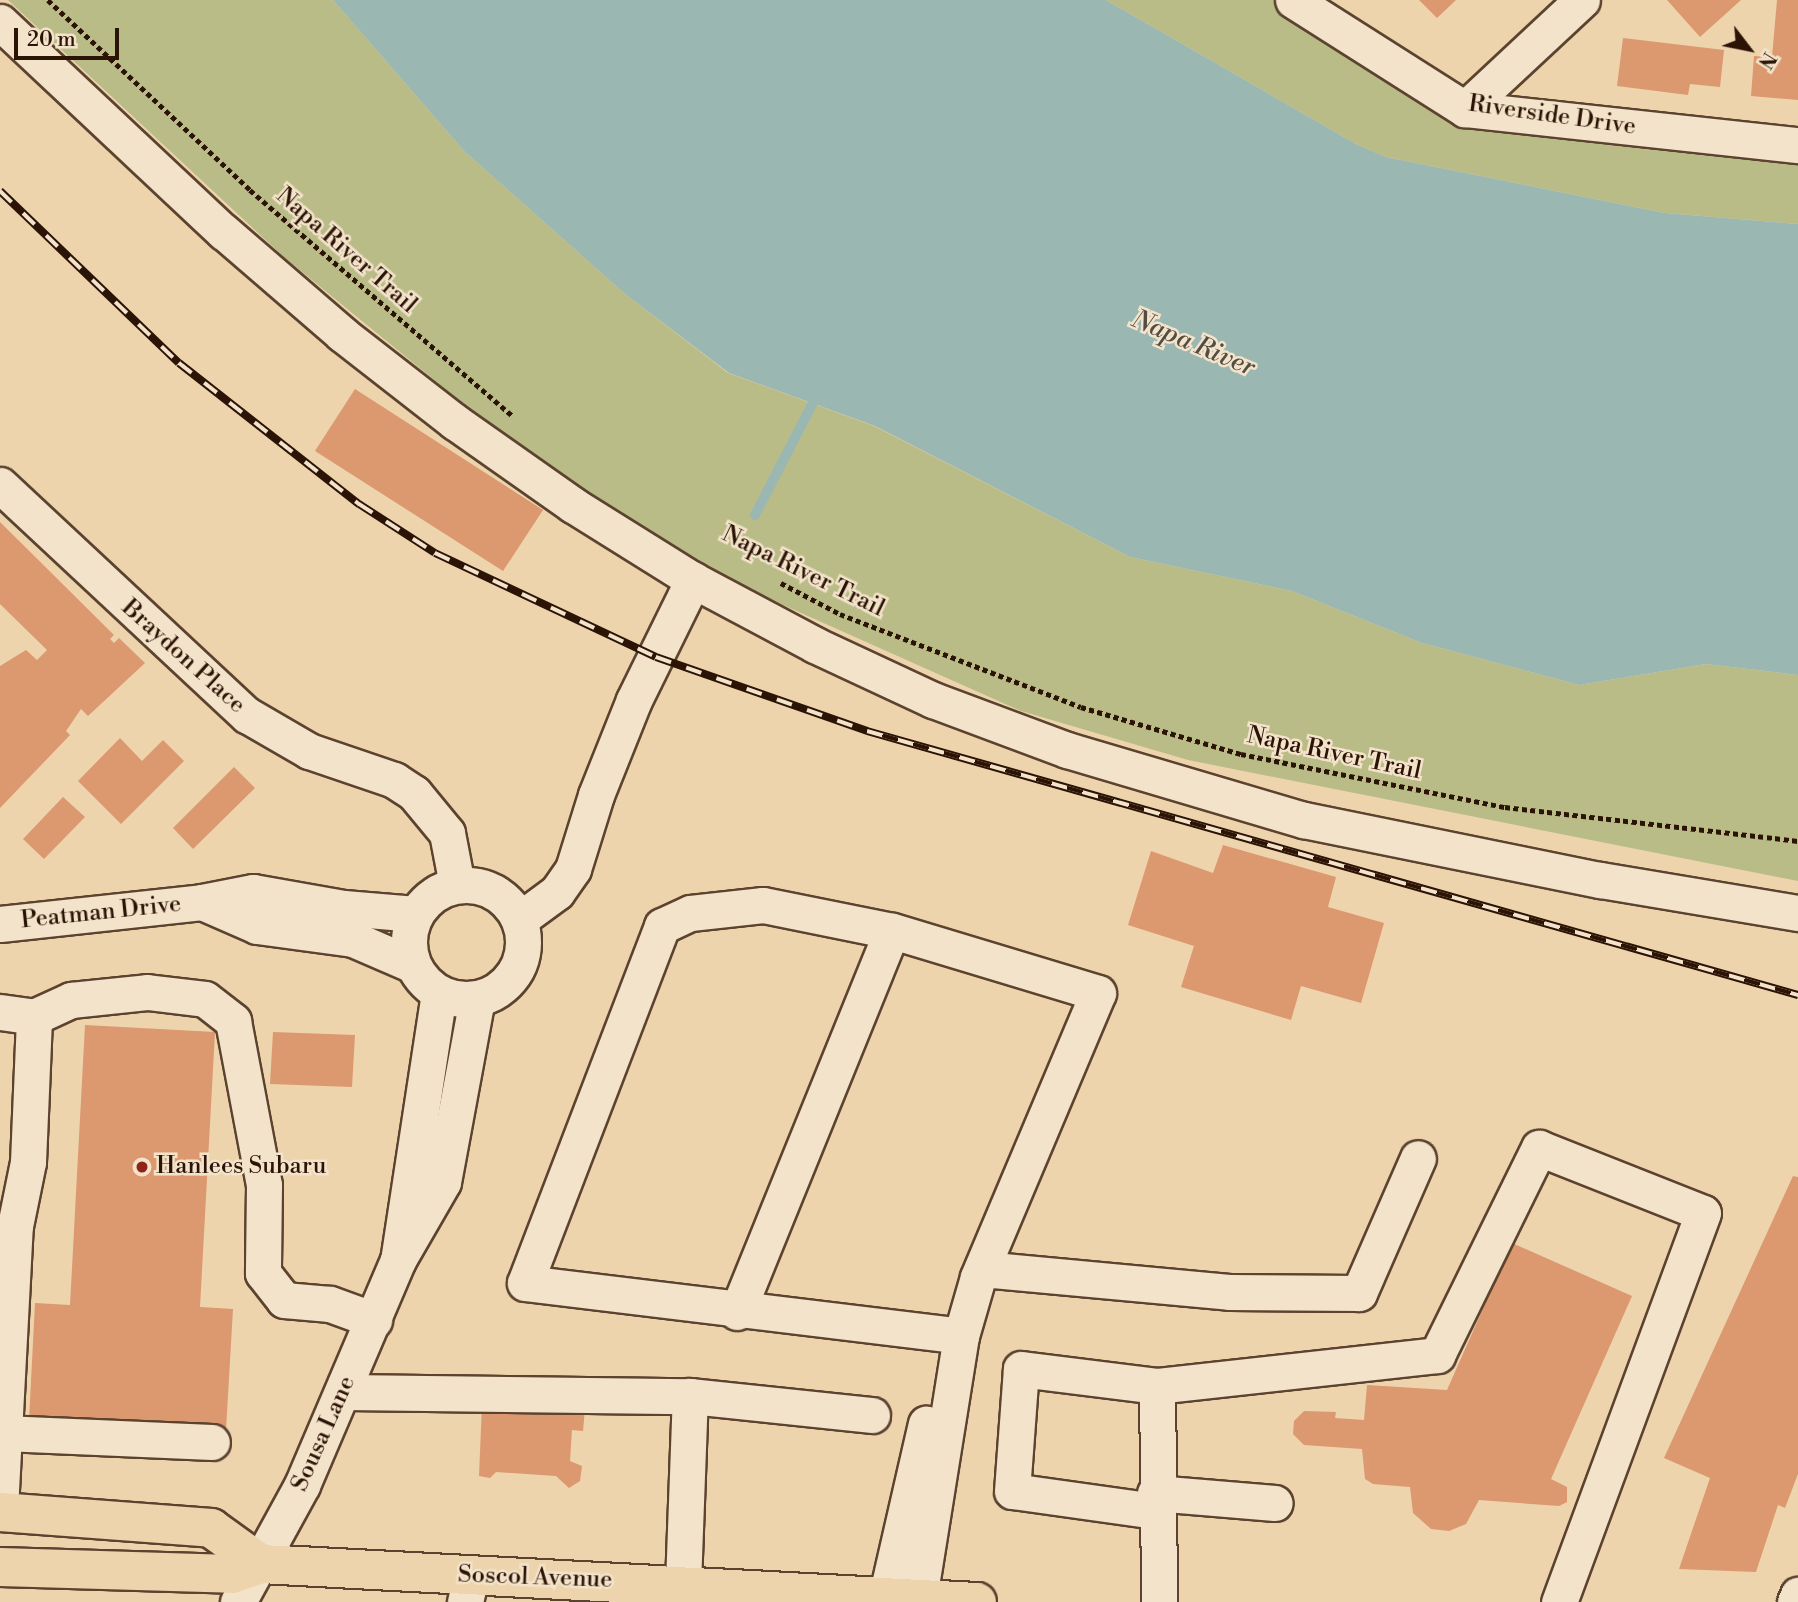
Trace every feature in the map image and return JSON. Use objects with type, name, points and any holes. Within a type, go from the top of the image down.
[{"type":"main road","points":[[0,1511],[211,1528],[261,1564]]},
{"type":"main road","name":"Soscol Avenue","points":[[0,1567],[232,1574],[261,1564],[468,1588],[683,1584],[787,1597],[977,1602]]},
{"type":"street","name":"Riverside Drive","points":[[1293,0],[1465,108],[1798,145]]},
{"type":"street","points":[[1465,108],[1582,0]]},
{"type":"street","points":[[0,22],[224,232],[342,334],[455,422],[573,505],[693,580],[933,701],[1067,750],[1304,820],[1600,880],[1798,913]]},
{"type":"street","name":"Braydon Place","points":[[0,485],[247,715],[309,751],[394,780],[414,793],[447,833],[457,885]]},
{"type":"street","points":[[519,920],[556,892],[573,869],[596,794],[634,700],[693,580]]},
{"type":"street","points":[[457,885],[494,892],[519,920],[523,945],[517,969],[507,983],[477,999],[439,993],[413,965],[409,939],[416,915],[433,895],[457,885]]},
{"type":"street","name":"Peatman Drive","points":[[0,924],[202,902],[253,892],[344,908],[416,915]]},
{"type":"street","name":"Peatman Drive","points":[[202,902],[257,926],[353,939],[413,965]]},
{"type":"street","points":[[903,1598],[932,1397],[956,1371],[961,1336],[982,1269],[1098,993],[892,931],[763,905],[690,913],[662,926],[525,1283],[737,1312],[961,1336]]},
{"type":"street","points":[[737,1312],[892,931]]},
{"type":"street","points":[[0,1511],[4,1381],[15,1226],[28,1162],[17,1014],[71,1000],[147,992],[205,999],[233,1021],[264,1185],[263,1273],[284,1300],[330,1304],[374,1320]]},
{"type":"street","name":"Sousa Lane","points":[[398,1260],[439,993]]},
{"type":"street","name":"Sousa Lane","points":[[238,1602],[261,1564],[343,1392],[398,1260],[443,1182],[477,999]]},
{"type":"street","points":[[1275,1503],[1155,1502],[1012,1490],[1021,1369],[1157,1386],[1437,1355],[1539,1148],[1703,1213],[1559,1602]]},
{"type":"street","points":[[982,1269],[1229,1292],[1359,1293],[1418,1158]]},
{"type":"street","points":[[1157,1386],[1155,1502],[1159,1602]]},
{"type":"street","points":[[343,1392],[690,1396],[872,1415]]},
{"type":"street","points":[[683,1584],[690,1396]]},
{"type":"street","points":[[4,1433],[212,1442]]},
{"type":"street","points":[[1795,1602],[1798,1595]]},
{"type":"path","name":"Napa River Trail","points":[[48,0],[250,190],[523,425]]},
{"type":"path","name":"Napa River Trail","points":[[779,582],[840,614],[1081,707],[1241,754],[1505,807],[1798,841]]},
{"type":"green space","points":[[8,0],[333,0],[464,151],[625,294],[728,373],[874,426],[1130,557],[1292,591],[1422,643],[1579,685],[1706,664],[1798,675],[1798,881],[1188,760],[1021,711],[772,600],[649,537],[548,473],[285,258]]},
{"type":"green space","points":[[1106,0],[1293,0],[1465,109],[1798,145],[1798,224],[1665,213],[1386,157],[1356,144]]},
{"type":"water","name":"Napa River","points":[[333,0],[1106,0],[1356,144],[1386,157],[1665,213],[1798,224],[1798,675],[1706,664],[1579,685],[1422,643],[1292,591],[1130,557],[875,426],[729,373],[625,294],[464,151]]},
{"type":"building","points":[[1419,0],[1456,0],[1437,18]]},
{"type":"building","points":[[1667,0],[1741,0],[1700,37]]},
{"type":"building","points":[[1777,0],[1798,0],[1798,100],[1751,96],[1754,56],[1772,57]]},
{"type":"building","points":[[1623,38],[1724,50],[1720,87],[1690,84],[1688,95],[1617,86]]},
{"type":"building","points":[[355,389],[543,510],[503,571],[315,451]]},
{"type":"building","points":[[0,522],[114,635],[110,639],[114,643],[119,638],[145,663],[88,716],[81,709],[66,731],[70,735],[0,808],[0,666],[26,650],[37,660],[47,650],[0,604]]},
{"type":"building","points":[[120,738],[142,761],[163,740],[184,761],[121,824],[78,781]]},
{"type":"building","points":[[234,767],[255,788],[193,849],[173,828]]},
{"type":"building","points":[[63,797],[85,817],[44,859],[23,839]]},
{"type":"building","points":[[1223,845],[1336,877],[1328,907],[1384,923],[1361,1003],[1301,986],[1291,1020],[1181,987],[1194,946],[1128,925],[1151,851],[1213,873]]},
{"type":"building","name":"Hanlees Subaru","points":[[85,1025],[215,1032],[200,1307],[233,1309],[226,1430],[29,1420],[35,1303],[70,1305]]},
{"type":"building","points":[[273,1032],[355,1035],[352,1087],[270,1084]]},
{"type":"building","points":[[1793,1176],[1798,1177],[1798,1474],[1785,1508],[1778,1505],[1756,1572],[1679,1569],[1710,1478],[1664,1458]]},
{"type":"building","points":[[1512,1243],[1632,1296],[1551,1479],[1567,1487],[1567,1502],[1559,1506],[1479,1500],[1466,1524],[1449,1531],[1431,1529],[1413,1513],[1410,1487],[1373,1484],[1365,1479],[1362,1449],[1304,1445],[1293,1434],[1294,1421],[1304,1411],[1336,1412],[1335,1418],[1364,1420],[1367,1385],[1447,1390]]},
{"type":"building","points":[[482,1404],[585,1409],[583,1431],[572,1430],[570,1461],[582,1466],[580,1481],[569,1488],[556,1476],[496,1472],[490,1478],[479,1476]]},
{"type":"waterway","points":[[755,515],[818,393]]},
{"type":"railway","points":[[0,191],[179,363],[359,504],[435,553],[656,657],[867,731],[1798,995]]},
{"type":"place","name":"Hanlees Subaru","points":[[142,1167]]}]
